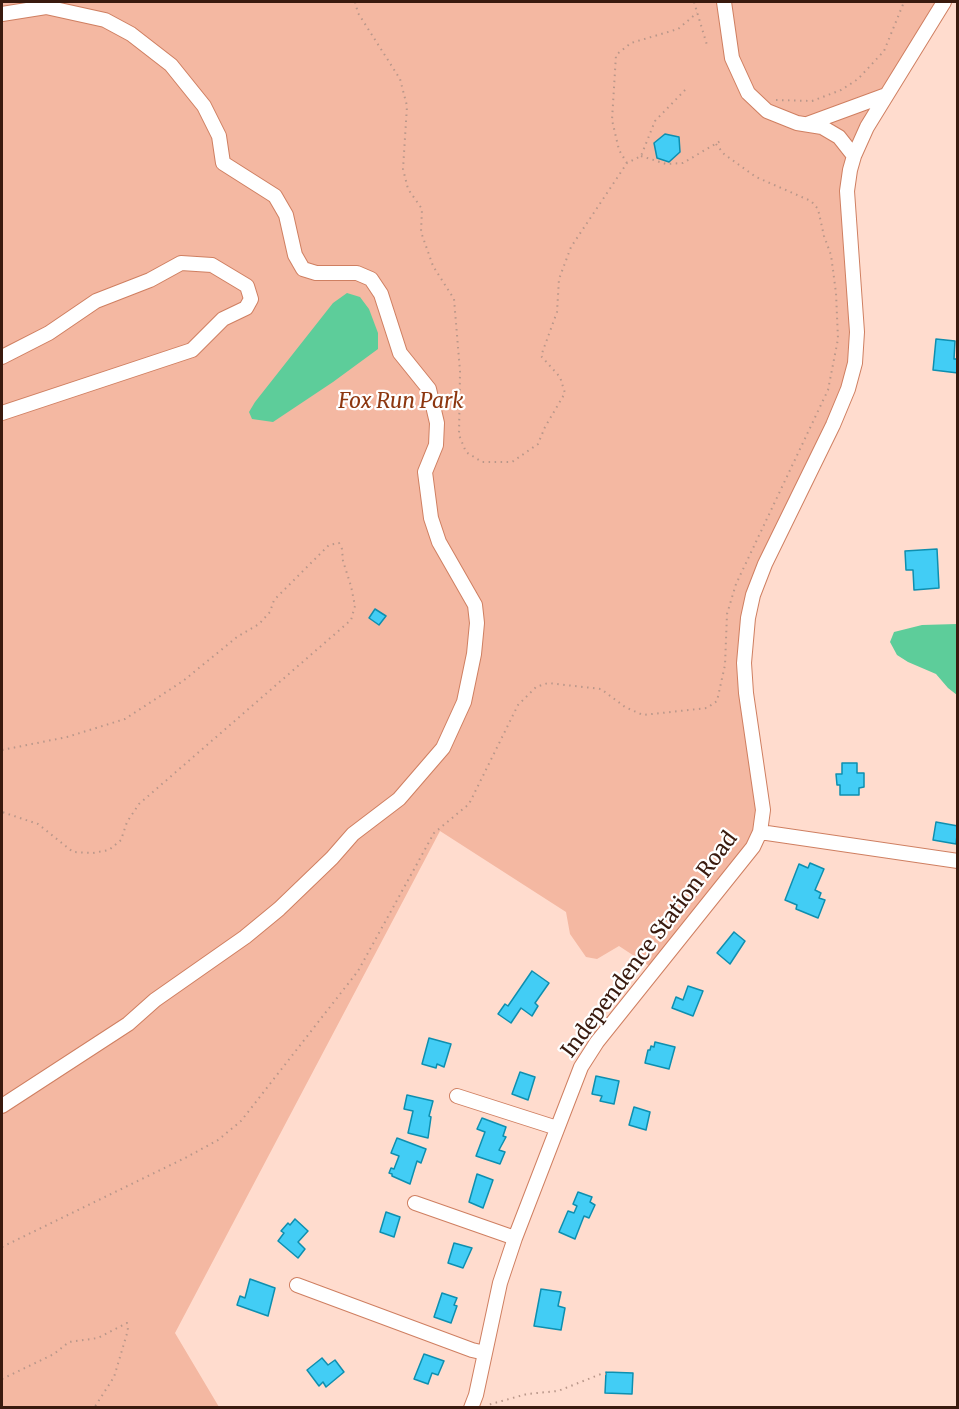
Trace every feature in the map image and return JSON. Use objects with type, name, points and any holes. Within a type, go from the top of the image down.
[{"type":"street","points":[[724,2],[732,58],[748,93],[767,111],[796,123],[822,128],[839,137],[854,156]]},
{"type":"street","name":"Independence Station Road","points":[[471,1407],[486,1353],[500,1283],[575,1079],[597,1042],[753,847],[760,832],[763,810],[746,693],[744,663],[748,618],[753,595],[765,564],[833,425],[848,389],[855,363],[856,332],[847,191],[858,143],[944,2]]},
{"type":"street","points":[[2,14],[46,7],[105,20],[131,34],[171,65],[204,106],[219,136],[223,163],[275,196],[285,215],[295,255],[303,269],[316,273],[357,273],[371,279],[381,294],[400,353],[429,388],[437,423],[436,445],[425,472],[431,518],[439,542],[475,605],[477,623],[474,654],[464,702],[443,748],[399,799],[353,834],[332,858],[279,909],[245,937],[155,1000],[128,1024],[2,1106]]},
{"type":"street","points":[[805,125],[886,95]]},
{"type":"street","points":[[2,357],[49,333],[96,301],[150,280],[181,263],[212,265],[247,286],[251,299],[246,308],[223,319],[192,350],[2,413]]},
{"type":"street","points":[[760,832],[957,861]]},
{"type":"street","points":[[457,1096],[556,1128]]},
{"type":"street","points":[[415,1203],[515,1238]]},
{"type":"street","points":[[297,1285],[472,1350],[486,1353]]},
{"type":"path","points":[[355,2],[358,13],[400,79],[407,106],[403,169],[408,189],[422,209],[422,232],[433,266],[454,299],[460,371],[459,435],[466,452],[482,462],[512,462],[538,444],[565,393],[560,377],[541,356],[557,312],[559,279],[571,247],[627,163],[641,156],[655,121],[686,89]]},
{"type":"path","points":[[694,2],[707,45]]},
{"type":"path","points":[[759,103],[773,100],[812,101],[841,90],[858,79],[884,51],[904,2]]},
{"type":"path","points":[[627,163],[619,150],[612,120],[616,56],[631,43],[678,29],[697,13]]},
{"type":"path","points":[[641,156],[666,164],[683,163],[722,140]]},
{"type":"path","points":[[2,1247],[185,1158],[218,1140],[241,1121],[358,971],[434,833],[469,804],[518,705],[536,687],[548,683],[602,689],[625,707],[643,715],[707,708],[717,701],[725,665],[727,614],[736,584],[828,390],[838,339],[836,293],[831,255],[818,209],[811,201],[756,177],[724,154],[716,144]]},
{"type":"path","points":[[2,750],[67,737],[124,719],[183,681],[237,637],[259,624],[270,612],[274,600],[329,545],[339,543],[355,606],[351,620],[139,804],[127,822],[121,840],[109,850],[93,854],[73,852],[38,824],[2,812]]},
{"type":"path","points":[[2,1379],[54,1354],[69,1342],[98,1338],[128,1323],[114,1377],[94,1407]]},
{"type":"path","points":[[485,1407],[526,1394],[558,1390],[606,1374]]},
{"type":"green space","name":"Fox Run Park","points":[[2,2],[944,2],[850,170],[855,363],[748,618],[760,832],[654,969],[619,946],[597,959],[586,957],[570,934],[566,912],[440,831],[175,1333],[219,1407],[2,1408]]},
{"type":"shaded area","points":[[347,293],[360,297],[369,309],[378,333],[378,349],[273,422],[252,419],[249,412],[255,402],[333,303]]},
{"type":"shaded area","points":[[958,624],[957,695],[936,674],[897,655],[890,642],[894,632],[922,625]]},
{"type":"building","points":[[665,134],[679,137],[680,152],[669,162],[657,158],[654,143]]},
{"type":"building","points":[[936,339],[955,341],[954,359],[958,359],[958,373],[933,370]]},
{"type":"building","points":[[937,549],[939,588],[914,590],[913,570],[906,570],[905,551]]},
{"type":"building","points":[[375,609],[386,616],[379,625],[369,618]]},
{"type":"building","points":[[842,763],[857,763],[857,773],[864,773],[864,787],[859,788],[859,795],[840,795],[840,785],[837,785],[836,774],[842,774]]},
{"type":"building","points":[[936,822],[958,826],[956,844],[933,840]]},
{"type":"building","points":[[810,863],[824,869],[815,890],[821,893],[819,898],[825,900],[818,918],[796,909],[797,905],[785,900],[799,864],[808,868]]},
{"type":"building","points":[[734,932],[745,941],[730,964],[717,953]]},
{"type":"building","points":[[532,971],[549,983],[535,1003],[538,1006],[532,1016],[521,1008],[511,1023],[498,1014],[505,1004],[508,1006]]},
{"type":"building","points":[[688,986],[703,991],[693,1016],[672,1008],[676,997],[683,1000]]},
{"type":"building","points":[[429,1038],[451,1044],[444,1067],[437,1064],[436,1068],[422,1064]]},
{"type":"building","points":[[655,1042],[675,1047],[669,1069],[645,1063],[648,1050],[651,1046],[654,1047]]},
{"type":"building","points":[[520,1072],[535,1077],[528,1100],[512,1094]]},
{"type":"building","points":[[596,1076],[619,1081],[614,1104],[600,1101],[602,1096],[592,1094]]},
{"type":"building","points":[[407,1095],[433,1101],[429,1116],[431,1117],[428,1138],[408,1133],[413,1111],[404,1109]]},
{"type":"building","points":[[634,1107],[650,1112],[646,1130],[629,1125]]},
{"type":"building","points":[[482,1118],[506,1127],[503,1136],[506,1137],[499,1150],[505,1152],[500,1164],[476,1156],[485,1132],[477,1129]]},
{"type":"building","points":[[397,1138],[426,1149],[421,1163],[417,1161],[410,1184],[389,1173],[391,1168],[394,1169],[399,1156],[391,1153]]},
{"type":"building","points":[[477,1174],[493,1180],[483,1208],[469,1202]]},
{"type":"building","points":[[578,1192],[592,1197],[590,1202],[595,1205],[589,1218],[584,1216],[575,1239],[559,1232],[568,1211],[574,1213],[577,1206],[573,1204]]},
{"type":"building","points":[[386,1212],[400,1217],[394,1237],[380,1232]]},
{"type":"building","points":[[295,1219],[308,1231],[298,1242],[305,1249],[298,1258],[278,1241],[284,1233],[281,1231]]},
{"type":"building","points":[[454,1243],[472,1248],[463,1268],[448,1263]]},
{"type":"building","points":[[250,1279],[275,1288],[268,1316],[237,1305],[240,1296],[245,1298]]},
{"type":"building","points":[[541,1289],[561,1292],[558,1306],[565,1308],[561,1330],[534,1326]]},
{"type":"building","points":[[442,1293],[457,1298],[454,1305],[457,1306],[451,1323],[434,1317]]},
{"type":"building","points":[[424,1354],[444,1361],[438,1375],[432,1373],[428,1384],[414,1379]]},
{"type":"building","points":[[322,1358],[328,1365],[335,1360],[344,1372],[326,1387],[323,1382],[319,1386],[307,1370]]},
{"type":"building","points":[[606,1372],[633,1373],[632,1394],[605,1393]]}]
